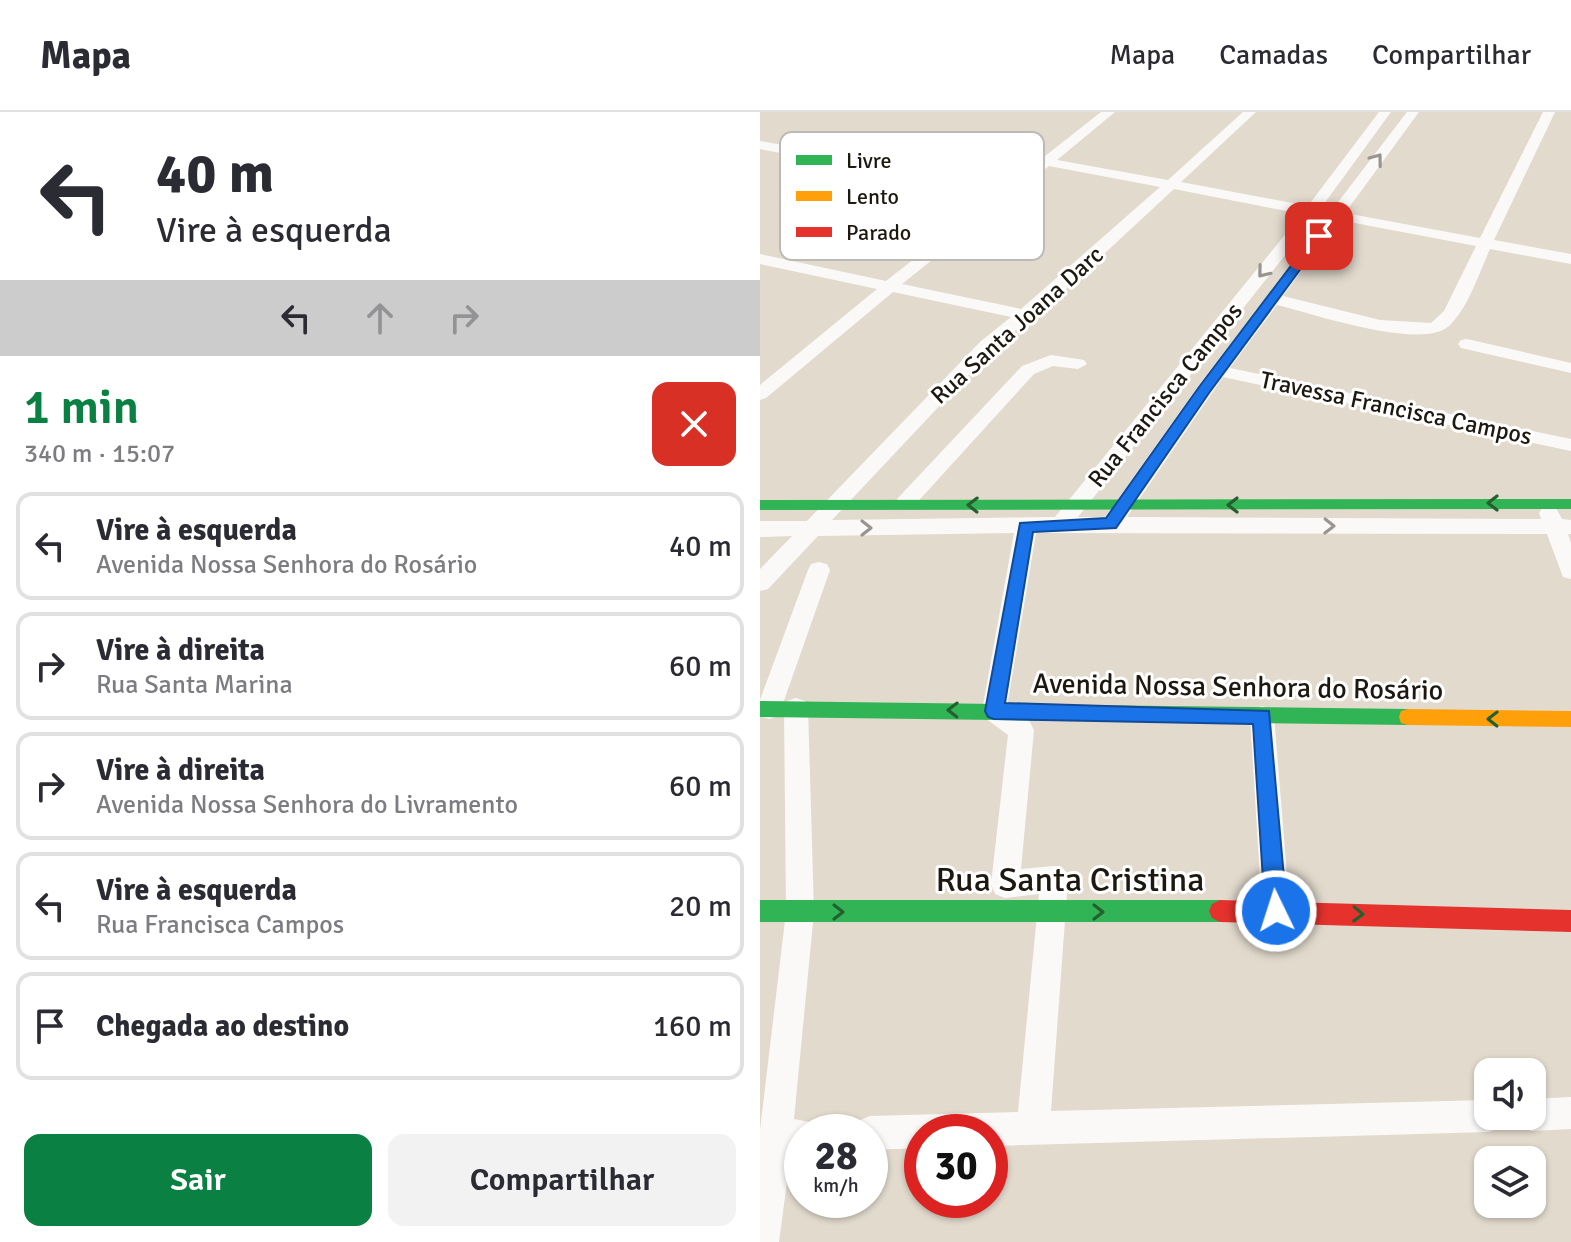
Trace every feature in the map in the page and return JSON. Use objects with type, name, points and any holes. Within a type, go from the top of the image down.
[{"type":"main road","points":[[760,505],[1571,504]]},
{"type":"main road","name":"Avenida Nossa Senhora do Rosário","points":[[775,709],[1571,719]]},
{"type":"main road","name":"Rua Santa Cristina","points":[[760,911],[1276,911],[1571,921]]},
{"type":"street","points":[[1079,112],[1106,114]]},
{"type":"street","name":"Rua Santa Joana Darc","points":[[760,583],[987,345],[1059,287],[1250,112]]},
{"type":"street","name":"Rua Francisca Campos","points":[[1061,525],[1315,207],[1385,112]]},
{"type":"street","name":"Rua Francisca Campos","points":[[1111,524],[1220,371],[1413,112]]},
{"type":"street","points":[[1274,299],[1414,329],[1438,326],[1452,311],[1549,112]]},
{"type":"street","points":[[1044,164],[1106,114]]},
{"type":"street","points":[[760,145],[780,149]]},
{"type":"street","points":[[1052,158],[1486,237],[1571,247]]},
{"type":"street","points":[[1486,237],[1571,259]]},
{"type":"street","points":[[760,259],[1025,315]]},
{"type":"street","points":[[760,394],[923,260]]},
{"type":"street","points":[[1467,344],[1571,368]]},
{"type":"street","points":[[905,503],[1028,370],[1051,360],[1078,364]]},
{"type":"street","name":"Travessa Francisca Campos","points":[[1220,371],[1571,445]]},
{"type":"street","points":[[1546,503],[1563,528],[1571,571]]},
{"type":"street","points":[[760,529],[1111,524],[1563,528]]},
{"type":"street","points":[[1026,527],[994,711],[1021,730],[1005,884],[1054,879],[1033,1128]]},
{"type":"street","points":[[790,1114],[800,912],[775,709],[819,570]]},
{"type":"street","points":[[1262,716],[1276,911]]},
{"type":"street","points":[[1546,1114],[1571,1113]]},
{"type":"street","points":[[888,1132],[1474,1116]]},
{"type":"street","points":[[761,1242],[784,1154]]},
{"type":"traffic: fast","points":[[760,505],[1571,504]]},
{"type":"traffic: fast","points":[[760,709],[1408,717]]},
{"type":"traffic: fast","points":[[760,911],[1220,911]]},
{"type":"traffic: slow","points":[[1408,717],[1571,719]]},
{"type":"traffic: jam","points":[[1220,911],[1571,921]]},
{"type":"route","points":[[1276,911],[1262,716],[994,711],[1026,527],[1111,524],[1204,390],[1319,236]]}]
